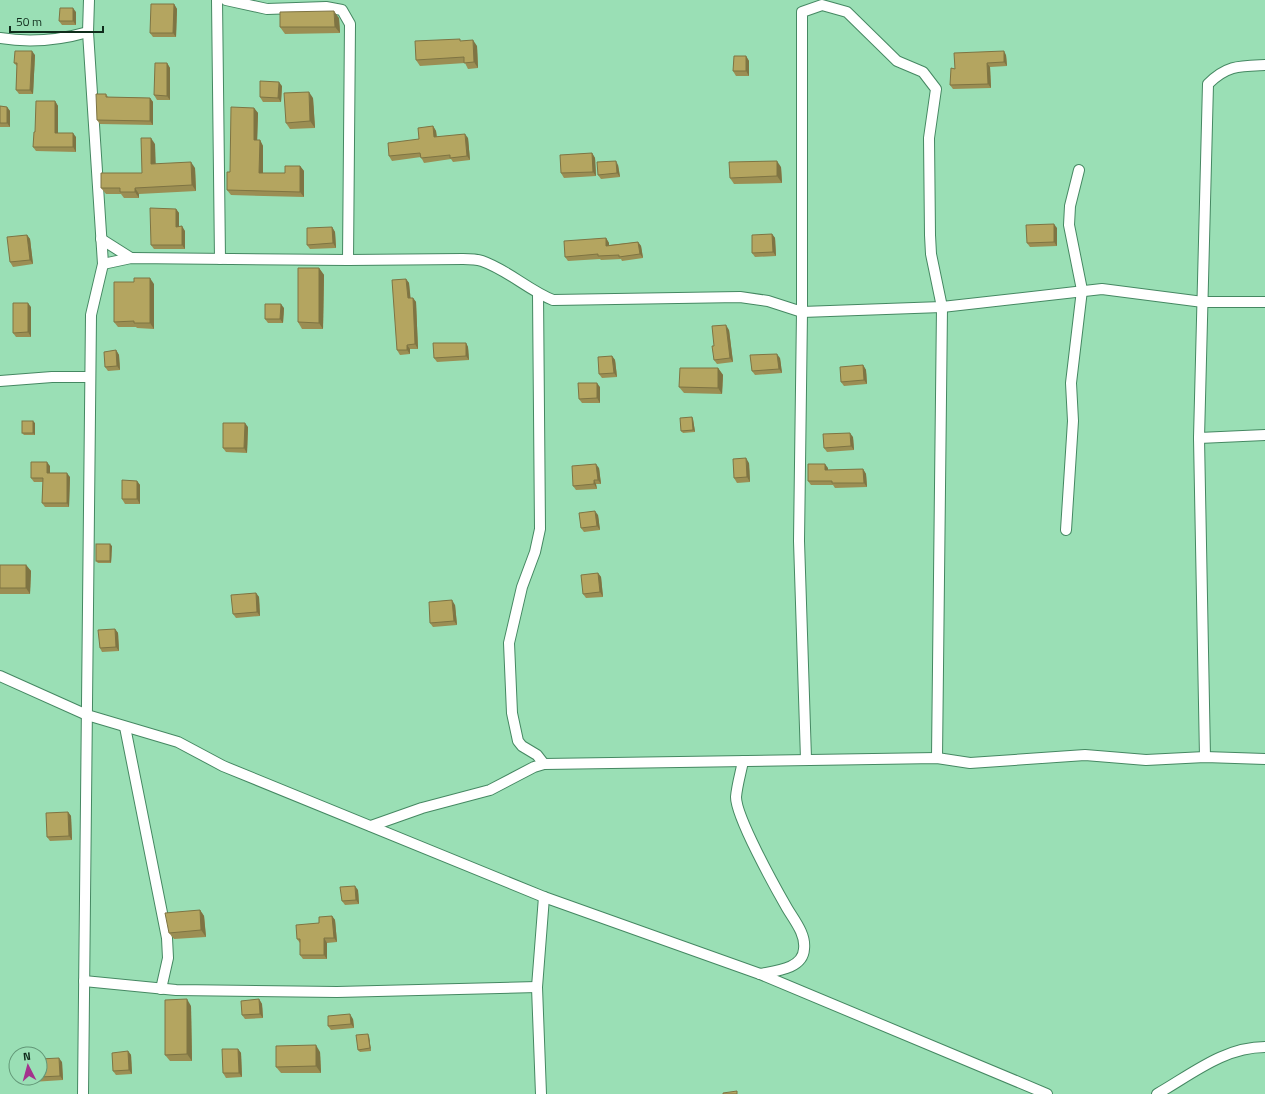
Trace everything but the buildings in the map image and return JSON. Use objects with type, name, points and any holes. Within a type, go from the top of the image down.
[{"type":"street","points":[[85,1093],[84,981],[86,714],[91,315],[103,264],[88,32],[89,0]]},
{"type":"street","points":[[217,0],[220,259]]},
{"type":"street","points":[[226,0],[267,9],[326,7],[342,10],[350,24],[348,260]]},
{"type":"street","points":[[806,759],[799,541],[802,312],[802,12],[822,5],[847,12],[897,61],[923,72],[936,89],[929,138],[929,211],[931,254],[942,307],[937,758]]},
{"type":"street","points":[[0,38],[12,40],[56,40],[88,32]]},
{"type":"street","points":[[1205,757],[1199,438],[1208,84],[1219,73],[1237,66],[1265,65]]},
{"type":"street","points":[[1066,530],[1073,421],[1071,383],[1082,290],[1069,224],[1070,206],[1079,170]]},
{"type":"street","points":[[101,239],[130,258]]},
{"type":"street","points":[[103,264],[130,258],[348,260],[463,259],[481,261],[523,283],[538,294],[553,300],[740,297],[768,301],[802,312],[942,307],[1082,290],[1102,289],[1202,302],[1265,302]]},
{"type":"street","points":[[538,294],[540,529],[535,552],[522,587],[509,643],[512,713],[518,741],[522,746],[537,755],[544,764]]},
{"type":"street","points":[[0,381],[52,377],[90,377]]},
{"type":"street","points":[[1199,438],[1265,435]]},
{"type":"street","points":[[0,676],[86,714],[178,742],[223,766],[544,897],[760,974],[1047,1094]]},
{"type":"street","points":[[125,727],[167,938],[168,958],[161,989]]},
{"type":"street","points":[[371,826],[422,808],[490,790],[534,767],[544,764],[937,758],[970,763],[1085,755],[1146,760],[1205,757],[1265,759]]},
{"type":"street","points":[[743,760],[736,798],[741,818],[781,897],[802,934],[804,950],[800,961],[784,969],[760,974]]},
{"type":"street","points":[[541,1094],[537,987],[544,897]]},
{"type":"street","points":[[84,981],[161,989],[337,992],[537,987]]},
{"type":"street","points":[[1157,1094],[1222,1055],[1250,1047],[1265,1047]]}]
